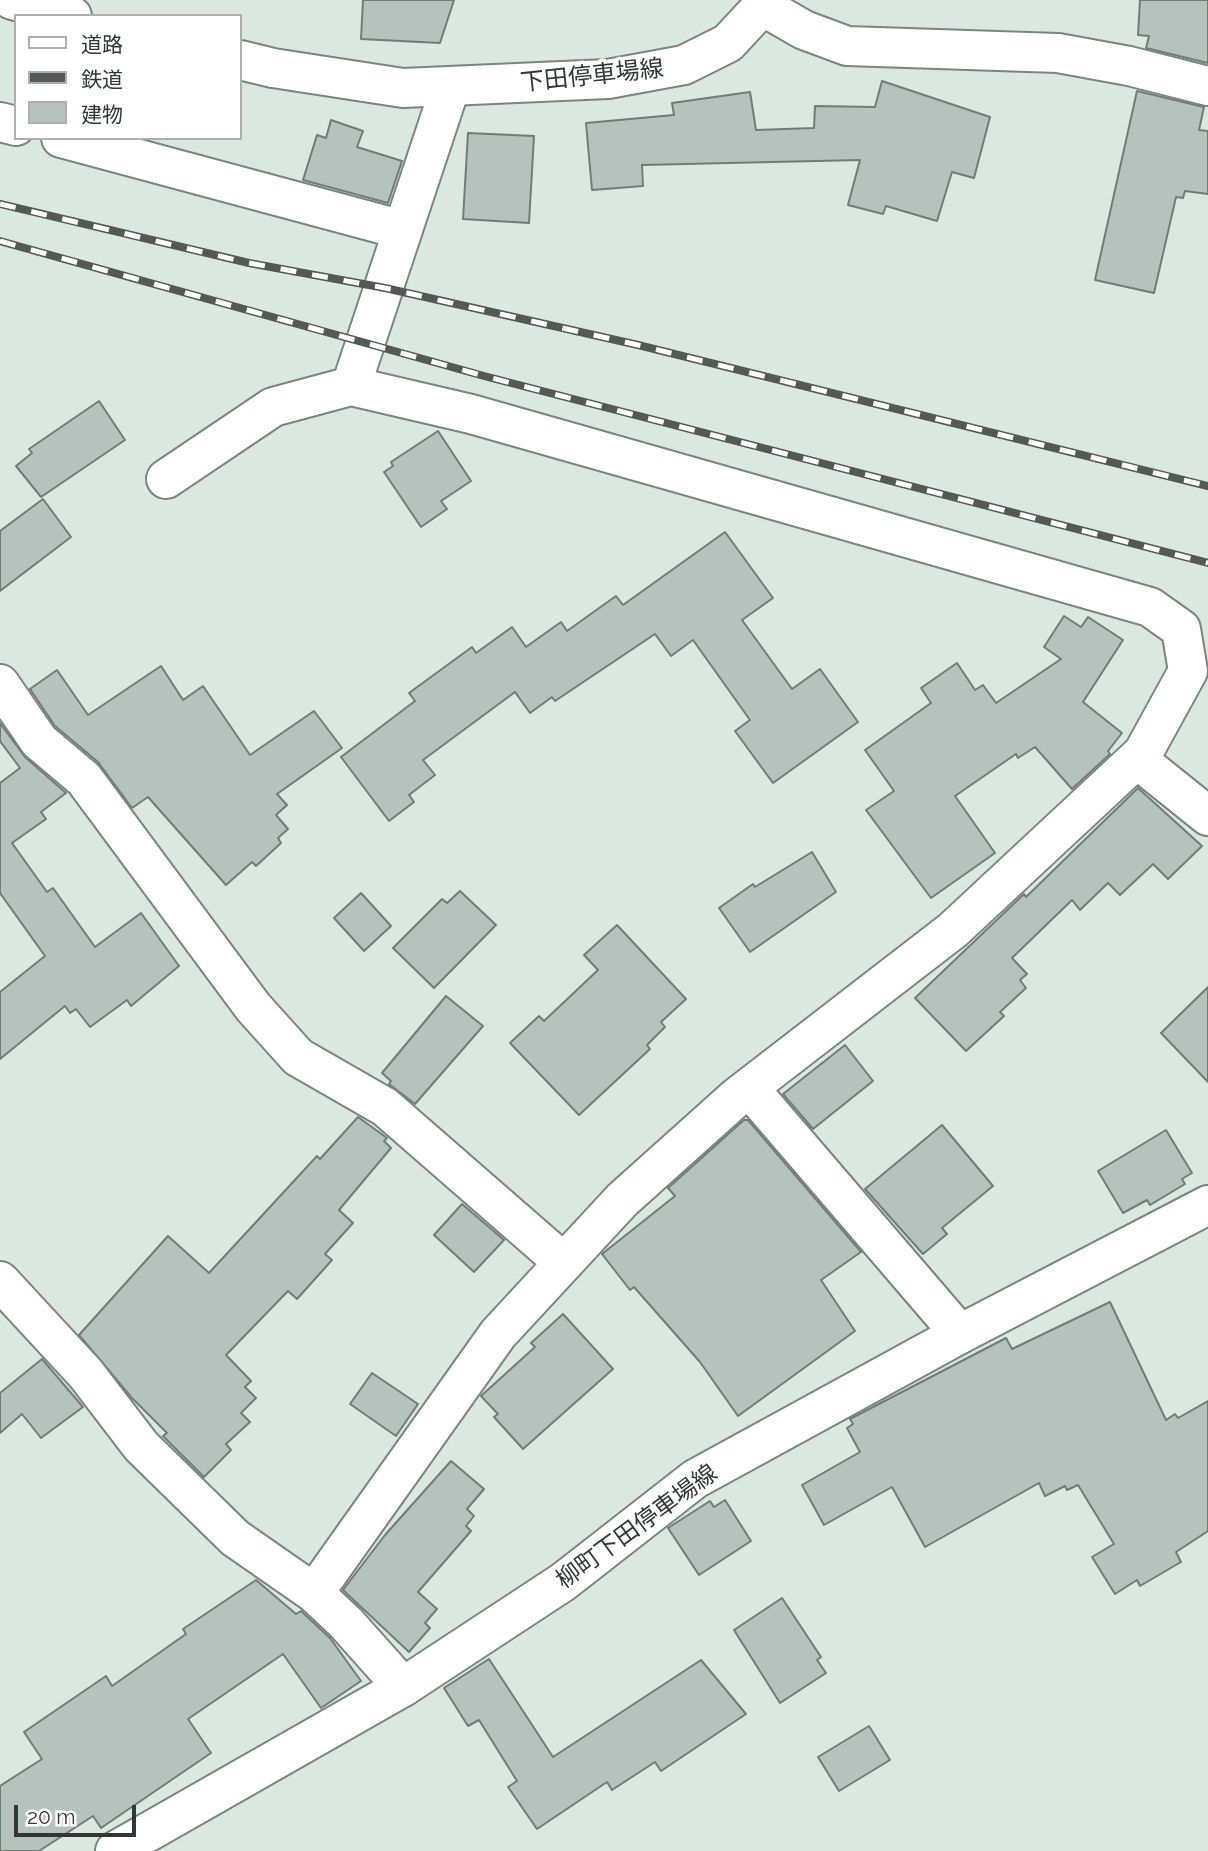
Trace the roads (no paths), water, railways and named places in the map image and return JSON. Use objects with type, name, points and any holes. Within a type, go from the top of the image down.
[{"type":"street","points":[[12,0],[64,14]]},
{"type":"street","name":"下田停車場線","points":[[242,60],[273,68],[403,88],[608,79],[684,65],[728,43],[766,3],[804,30],[847,46],[1058,53],[1129,66],[1208,86]]},
{"type":"street","points":[[351,386],[450,88]]},
{"type":"street","points":[[68,140],[403,230]]},
{"type":"street","points":[[166,479],[274,407],[351,386],[471,414],[1150,607],[1181,629],[1188,671],[1143,753],[953,930],[749,1088],[622,1200],[498,1334],[314,1594]]},
{"type":"street","points":[[0,684],[38,741],[84,779],[253,1007],[298,1057],[385,1107],[564,1263]]},
{"type":"street","points":[[1136,759],[1208,816]]},
{"type":"street","points":[[749,1088],[960,1334]]},
{"type":"street","name":"柳町下田停車場線","points":[[115,1851],[403,1687],[563,1582],[695,1479],[960,1334],[1208,1205]]},
{"type":"street","points":[[0,1281],[27,1307],[160,1464],[234,1538],[314,1594],[346,1623],[403,1687]]},
{"type":"railway","points":[[0,204],[249,263],[385,288],[638,345],[1208,486]]},
{"type":"railway","points":[[0,241],[484,376],[1208,563]]}]
